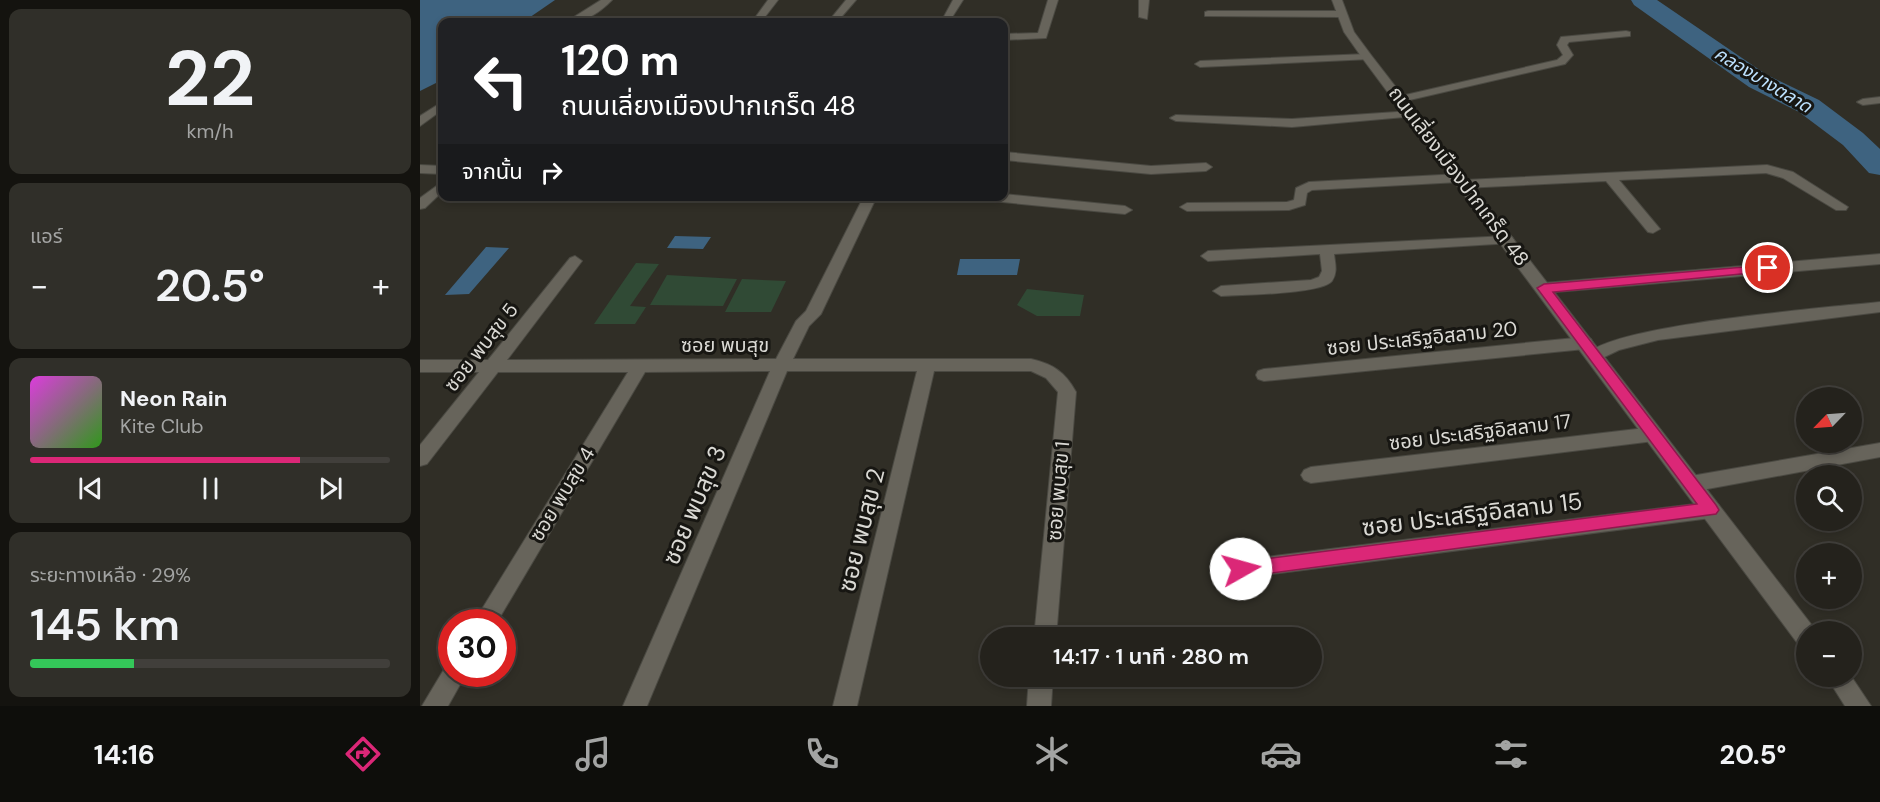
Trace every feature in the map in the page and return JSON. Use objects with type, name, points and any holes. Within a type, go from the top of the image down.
[{"type":"street","points":[[579,18],[592,12],[607,0]]},
{"type":"street","points":[[759,18],[773,0]]},
{"type":"street","points":[[835,18],[851,0]]},
{"type":"street","points":[[947,18],[958,0]]},
{"type":"street","points":[[1008,37],[1042,36],[1053,0]]},
{"type":"street","points":[[1144,0],[1144,17]]},
{"type":"street","points":[[1208,14],[1339,7]]},
{"type":"street","name":"ถนนเลี่ยงเมืองปากเกร็ด 48","points":[[1339,7],[1349,32],[1367,57],[1796,623]]},
{"type":"street","points":[[1401,99],[1561,62],[1568,55],[1562,45],[1565,39],[1626,34]]},
{"type":"street","points":[[1200,64],[1367,57]]},
{"type":"street","points":[[1863,102],[1880,100]]},
{"type":"street","points":[[420,113],[438,106]]},
{"type":"street","points":[[420,122],[438,108]]},
{"type":"street","points":[[1176,118],[1292,123],[1412,114]]},
{"type":"street","points":[[1008,156],[1151,170],[1206,167]]},
{"type":"street","points":[[420,169],[438,170]]},
{"type":"street","points":[[1187,207],[1289,206],[1300,202],[1301,191],[1309,186],[1767,169],[1788,176],[1841,207]]},
{"type":"street","points":[[1609,176],[1653,229]]},
{"type":"street","points":[[420,205],[438,189]]},
{"type":"street","points":[[1008,199],[1125,210]]},
{"type":"street","name":"ซอย พบสุข 3","points":[[635,706],[780,366],[804,323],[813,314],[869,201]]},
{"type":"street","points":[[1208,256],[1507,240]]},
{"type":"street","points":[[1221,291],[1314,285],[1325,280],[1329,271],[1326,249]]},
{"type":"street","points":[[1544,288],[1880,259]]},
{"type":"street","name":"ซอย พบสุข 5","points":[[420,459],[575,261]]},
{"type":"street","name":"ซอย ประเสริฐอิสลาม 20","points":[[1264,375],[1590,349],[1614,346],[1658,334],[1880,307]]},
{"type":"street","name":"ซอย พบสุข","points":[[420,366],[1031,365]]},
{"type":"street","name":"ซอย พบสุข 1","points":[[1031,365],[1047,369],[1058,376],[1067,392],[1046,627]]},
{"type":"street","name":"ซอย พบสุข 4","points":[[493,609],[640,366]]},
{"type":"street","name":"ซอย พบสุข 2","points":[[845,706],[927,366]]},
{"type":"street","name":"ซอย ประเสริฐอิสลาม 17","points":[[1311,475],[1654,434]]},
{"type":"street","points":[[1691,484],[1880,450]]},
{"type":"street","name":"ซอย ประเสริฐอิสลาม 15","points":[[1241,569],[1711,510]]},
{"type":"street","points":[[434,706],[446,687]]},
{"type":"street","points":[[1039,706],[1040,687]]},
{"type":"street","points":[[1845,687],[1859,706]]},
{"type":"green space","points":[[636,263],[659,264],[630,306],[646,307],[635,324],[594,324]]},
{"type":"green space","points":[[667,275],[737,279],[723,306],[650,305]]},
{"type":"green space","points":[[742,279],[786,281],[771,312],[725,312]]},
{"type":"green space","points":[[1027,289],[1084,295],[1080,316],[1037,316],[1017,305]]},
{"type":"water","points":[[420,0],[555,0],[529,18],[438,18],[438,82],[420,91]]},
{"type":"water","points":[[675,236],[711,237],[703,249],[667,248]]},
{"type":"water","points":[[486,247],[509,248],[469,294],[445,295]]},
{"type":"water","points":[[960,259],[1020,259],[1017,275],[957,275]]},
{"type":"waterway","name":"คลองบางตลาด","points":[[1642,0],[1758,81],[1809,106],[1853,139],[1880,166]]},
{"type":"route","points":[[1241,569],[1711,510],[1544,288],[1768,268]]}]
